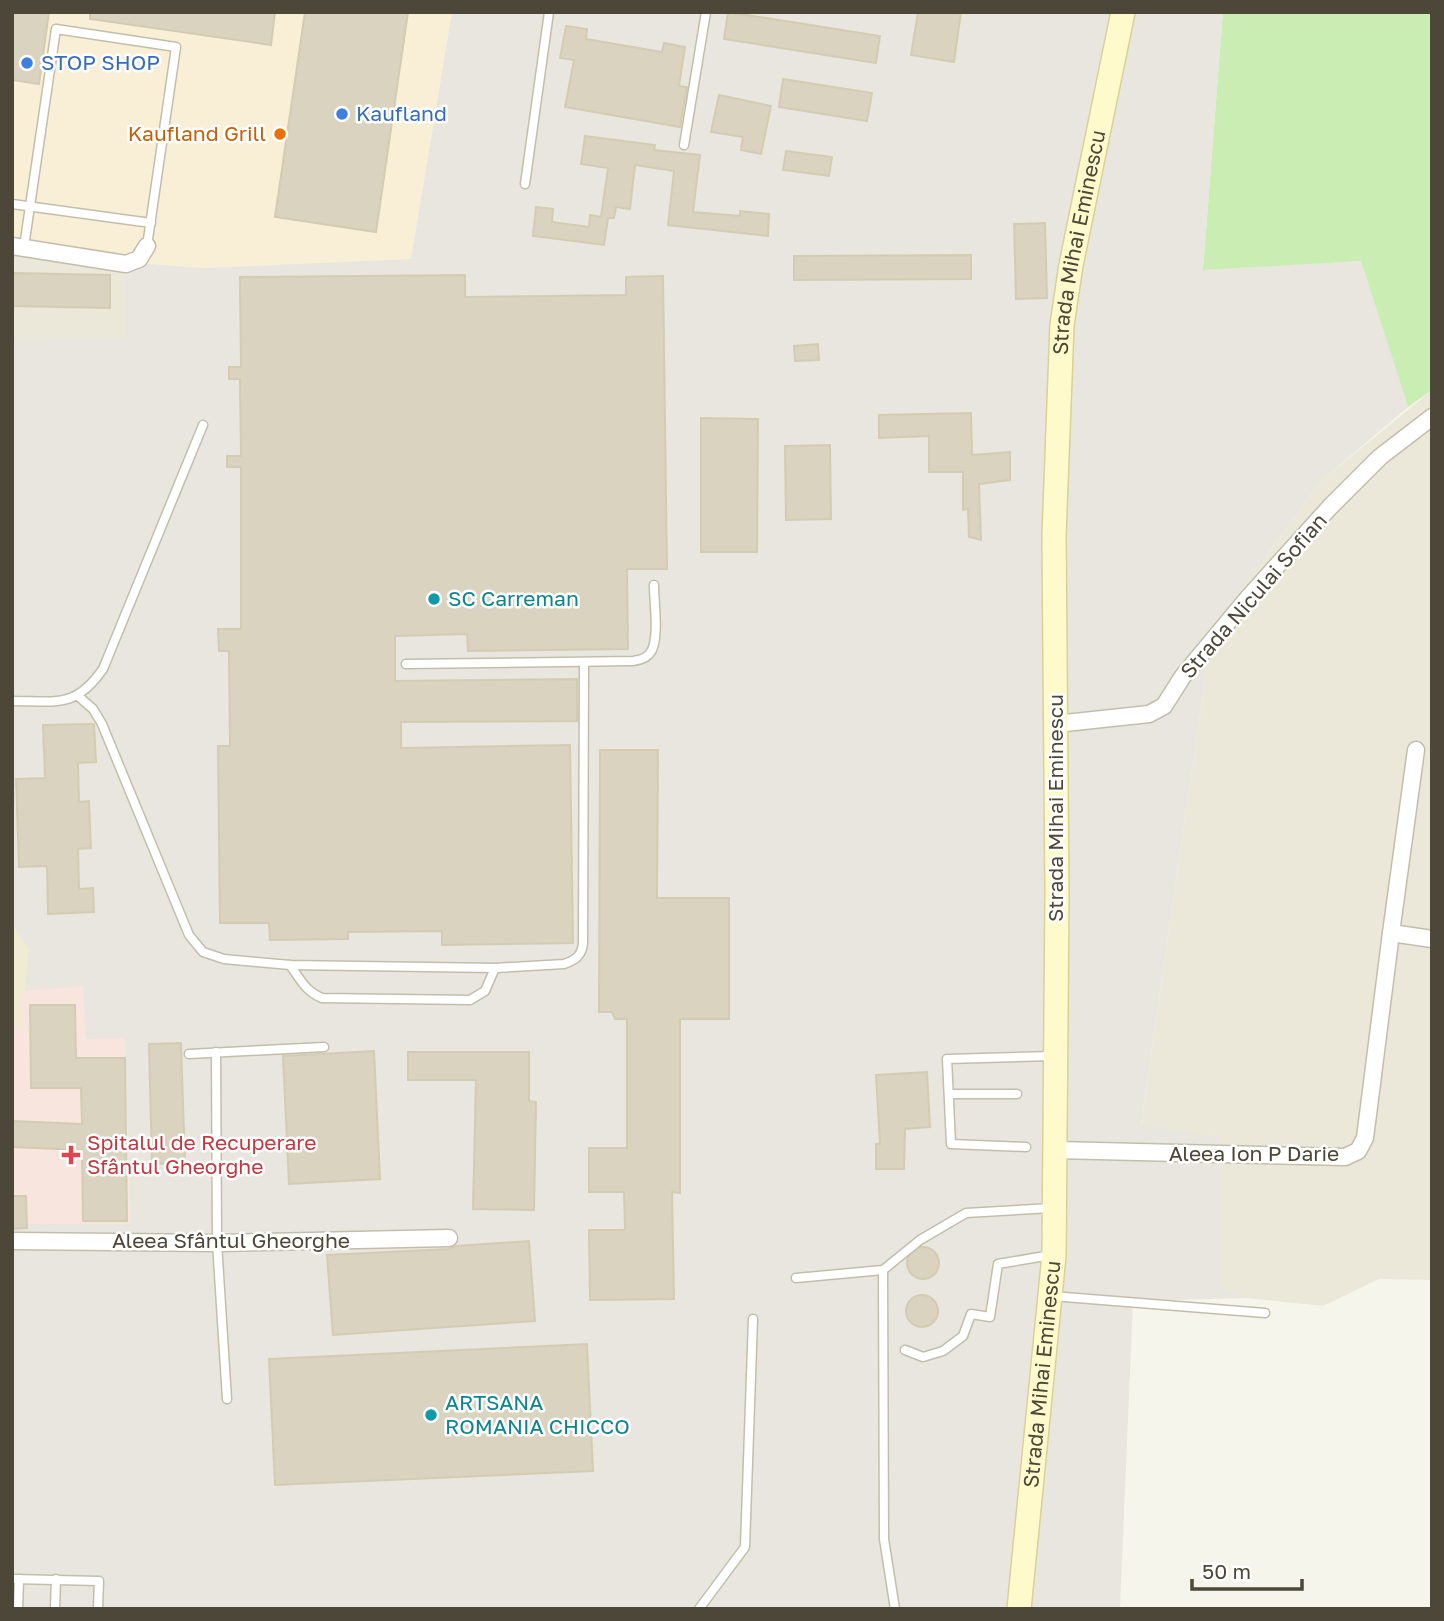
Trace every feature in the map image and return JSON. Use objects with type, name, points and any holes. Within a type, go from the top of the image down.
[{"type":"street","name":"Strada Mihai Eminescu","points":[[1020,1609],[1054,1255],[1054,536],[1062,325],[1071,265],[1123,12]]},
{"type":"street","points":[[18,246],[126,264],[139,259],[148,246]]},
{"type":"street","name":"Strada Niculai Sofian","points":[[1056,724],[1149,714],[1164,706],[1183,676],[1247,599],[1330,507],[1380,457],[1432,417]]},
{"type":"street","points":[[1416,750],[1391,933],[1432,940]]},
{"type":"street","name":"Aleea Ion P Darie","points":[[1056,1150],[1345,1157],[1358,1151],[1365,1138],[1391,933]]},
{"type":"street","name":"Aleea Sfântul Gheorghe","points":[[12,1241],[217,1243],[449,1238]]},
{"type":"lane","points":[[526,184],[549,12]]},
{"type":"lane","points":[[684,145],[706,12]]},
{"type":"lane","points":[[18,246],[30,205],[56,29],[177,47],[148,246]]},
{"type":"lane","points":[[12,204],[151,223]]},
{"type":"lane","points":[[12,701],[63,701],[78,696],[91,687],[103,669],[203,425]]},
{"type":"lane","points":[[406,664],[644,659],[652,651],[654,638],[654,585]]},
{"type":"lane","points":[[78,696],[93,709],[102,724],[189,935],[203,952],[224,959],[290,965],[495,968],[564,964],[573,961],[582,953],[584,662]]},
{"type":"lane","points":[[290,965],[305,987],[322,998],[470,1000],[485,990],[495,968]]},
{"type":"lane","points":[[189,1054],[324,1047]]},
{"type":"lane","points":[[216,1052],[217,1243],[227,1399]]},
{"type":"lane","points":[[1026,1147],[951,1144],[947,1059],[1056,1056]]},
{"type":"lane","points":[[949,1094],[1017,1094]]},
{"type":"lane","points":[[796,1278],[883,1270],[920,1240],[966,1213],[1055,1208]]},
{"type":"lane","points":[[905,1350],[923,1357],[943,1351],[963,1336],[971,1314],[990,1317],[998,1264],[1054,1255]]},
{"type":"lane","points":[[883,1270],[884,1539],[895,1609]]},
{"type":"lane","points":[[1050,1296],[1265,1313]]},
{"type":"lane","points":[[699,1609],[745,1547],[753,1319]]},
{"type":"lane","points":[[18,1609],[15,1579],[99,1581],[98,1609]]},
{"type":"lane","points":[[55,1609],[56,1579]]},
{"type":"shaded area","points":[[12,12],[452,12],[411,259],[203,268],[12,253]]},
{"type":"shaded area","points":[[452,12],[1223,12],[1203,269],[1361,261],[1408,407],[1320,482],[1212,631],[1141,1125],[1219,1137],[1219,1288],[1247,1298],[1133,1301],[1120,1609],[12,1609],[12,340],[125,338],[124,262],[203,268],[411,259]]},
{"type":"shaded area","points":[[12,253],[124,262],[125,339],[12,340]]},
{"type":"shaded area","points":[[1432,390],[1432,1280],[1379,1279],[1323,1306],[1247,1298],[1219,1289],[1219,1137],[1141,1126],[1212,631],[1320,482]]},
{"type":"shaded area","points":[[12,924],[29,949],[21,1028],[12,1028]]},
{"type":"shaded area","name":"Spitalul de Recuperare Sfântul Gheorghe","points":[[83,986],[86,1039],[125,1038],[131,1224],[12,1224],[12,1028],[21,1027],[23,991]]},
{"type":"green space","points":[[1223,12],[1432,12],[1432,390],[1408,407],[1361,261],[1203,270]]},
{"type":"building","points":[[12,12],[49,12],[39,84],[12,80]]},
{"type":"building","name":"STOP SHOP","points":[[90,12],[275,12],[271,45],[90,19]]},
{"type":"building","name":"Kaufland","points":[[305,12],[408,12],[376,232],[275,217]]},
{"type":"building","points":[[728,12],[880,36],[876,63],[724,39]]},
{"type":"building","points":[[918,12],[961,12],[954,62],[911,55]]},
{"type":"building","points":[[566,26],[587,29],[586,39],[662,52],[664,43],[685,47],[679,86],[687,87],[680,127],[565,107],[574,60],[560,58]]},
{"type":"building","points":[[783,79],[872,93],[867,121],[779,107]]},
{"type":"building","points":[[719,95],[771,106],[761,154],[741,150],[743,137],[711,132]]},
{"type":"building","points":[[585,136],[655,145],[654,150],[700,155],[693,212],[740,216],[740,211],[769,214],[768,236],[668,225],[674,171],[635,165],[630,209],[616,207],[614,218],[608,218],[604,245],[533,236],[536,207],[553,209],[552,222],[589,227],[590,215],[601,217],[608,168],[581,164]]},
{"type":"building","points":[[786,151],[832,157],[829,176],[783,170]]},
{"type":"building","points":[[1045,223],[1047,298],[1016,299],[1014,224]]},
{"type":"building","points":[[971,255],[971,279],[794,280],[794,256]]},
{"type":"building","points":[[12,273],[110,275],[110,308],[12,306]]},
{"type":"building","name":"SC Carreman","points":[[465,275],[465,297],[626,295],[626,277],[663,276],[667,569],[627,569],[628,649],[468,651],[467,634],[395,636],[395,681],[577,679],[577,721],[401,722],[401,748],[570,745],[573,943],[442,945],[442,931],[348,932],[348,939],[270,940],[269,923],[220,923],[218,746],[230,746],[229,651],[219,651],[218,629],[241,629],[241,467],[227,467],[227,456],[241,456],[240,379],[229,379],[229,367],[241,367],[240,277]]},
{"type":"building","points":[[818,344],[819,360],[795,361],[794,346]]},
{"type":"building","points":[[971,413],[972,455],[1010,452],[1010,480],[979,484],[981,540],[969,537],[968,509],[963,510],[963,472],[929,472],[929,436],[879,438],[879,415]]},
{"type":"building","points":[[701,418],[758,419],[757,552],[701,552]]},
{"type":"building","points":[[830,445],[831,519],[786,520],[785,446]]},
{"type":"building","points":[[94,724],[96,762],[78,763],[79,802],[89,801],[91,848],[78,849],[79,889],[93,888],[94,912],[48,914],[47,866],[19,867],[16,779],[45,778],[43,725]]},
{"type":"building","points":[[600,750],[658,750],[657,898],[729,898],[729,1019],[680,1019],[680,1193],[672,1192],[674,1299],[590,1300],[589,1230],[625,1230],[624,1192],[589,1192],[589,1148],[627,1148],[627,1019],[615,1019],[612,1012],[599,1012]]},
{"type":"building","points":[[30,1005],[75,1005],[76,1058],[125,1058],[127,1221],[83,1221],[82,1150],[12,1147],[12,1121],[82,1124],[81,1088],[31,1088]]},
{"type":"building","points":[[181,1043],[185,1163],[152,1164],[149,1044]]},
{"type":"building","points":[[374,1051],[380,1179],[289,1184],[283,1056]]},
{"type":"building","points":[[408,1052],[529,1052],[529,1101],[536,1102],[534,1210],[473,1209],[476,1080],[408,1080]]},
{"type":"building","points":[[927,1072],[930,1127],[905,1129],[904,1169],[876,1169],[876,1144],[880,1144],[876,1075]]},
{"type":"building","points":[[12,1196],[26,1196],[27,1228],[12,1229]]},
{"type":"building","name":"ARTSANA ROMANIA CHICCO","points":[[529,1241],[535,1321],[333,1335],[327,1255],[449,1249],[456,1246]]},
{"type":"building","points":[[923,1247],[934,1252],[939,1263],[934,1274],[923,1279],[912,1274],[907,1263],[912,1252]]},
{"type":"building","points":[[922,1295],[934,1299],[938,1311],[934,1323],[922,1327],[910,1323],[906,1311],[910,1299]]},
{"type":"building","name":"ARTSANA ROMANIA CHICCO","points":[[587,1344],[593,1471],[275,1485],[269,1359]]},
{"type":"place","name":"STOP SHOP","points":[[27,63]]},
{"type":"place","name":"Kaufland","points":[[342,114]]},
{"type":"place","name":"Kaufland Grill","points":[[280,134]]},
{"type":"place","name":"SC Carreman","points":[[434,599]]},
{"type":"place","name":"Spitalul de Recuperare Sfântul Gheorghe","points":[[71,1155]]},
{"type":"place","name":"ARTSANA ROMANIA CHICCO","points":[[431,1415]]}]
